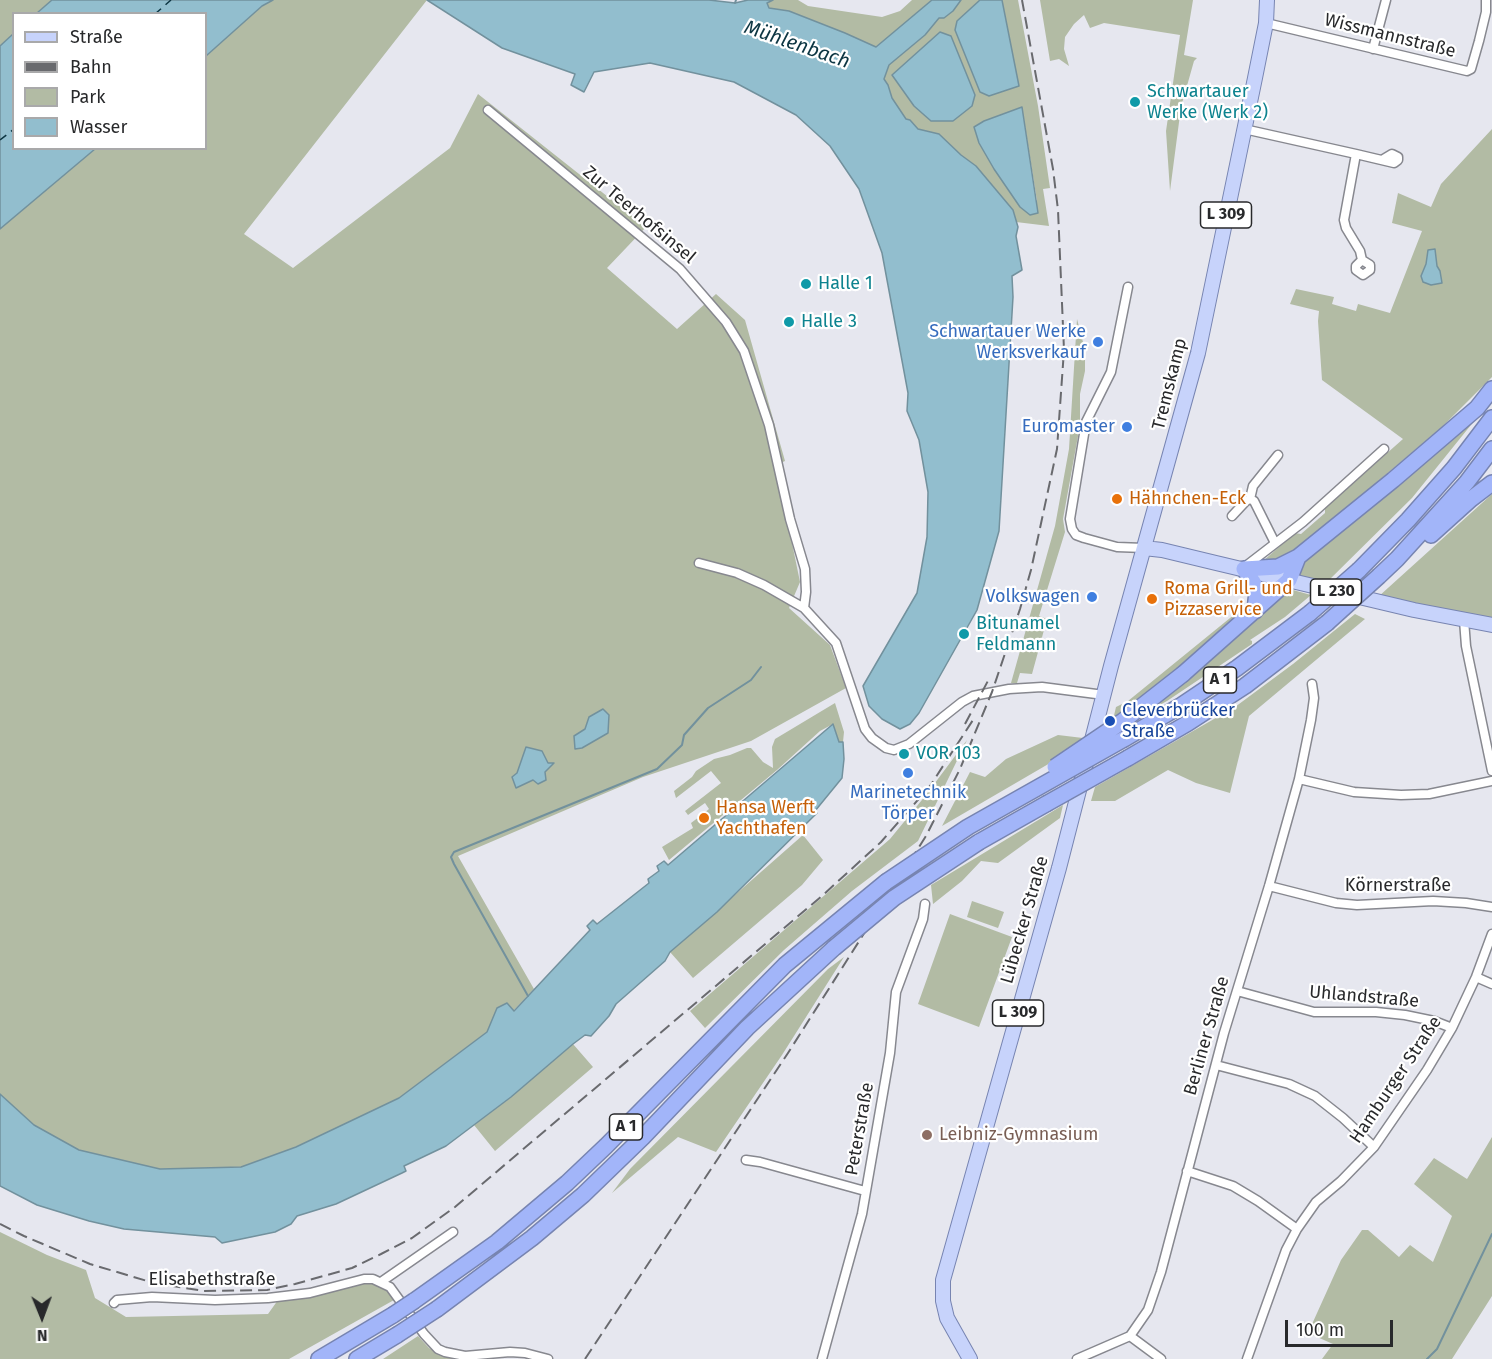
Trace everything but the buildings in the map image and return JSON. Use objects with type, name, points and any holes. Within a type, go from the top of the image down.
[{"type":"highway","points":[[1243,569],[1278,567],[1298,557],[1477,408],[1492,389]]},
{"type":"highway","name":"A 1","points":[[319,1359],[393,1315],[497,1242],[567,1183],[606,1146],[785,965],[886,882],[921,857],[1042,784],[1182,705],[1237,668],[1310,613],[1359,570],[1408,520],[1454,468],[1492,418]]},
{"type":"highway","name":"A 1","points":[[357,1359],[437,1309],[532,1238],[583,1195],[643,1137],[747,1028],[834,948],[894,898],[979,842],[1188,723],[1245,686],[1327,623],[1397,559],[1467,482],[1492,449]]},
{"type":"highway","points":[[1397,559],[1425,540],[1492,483]]},
{"type":"highway","points":[[1042,784],[1055,767],[1123,721],[1183,674],[1256,611],[1289,580],[1298,557]]},
{"type":"highway","points":[[1243,569],[1254,582],[1257,591],[1256,611]]},
{"type":"main road","name":"L 309","points":[[1266,22],[1267,0]]},
{"type":"main road","name":"Tremskamp","points":[[1104,695],[1198,353],[1266,22]]},
{"type":"main road","name":"L 230","points":[[1144,548],[1162,550],[1382,603],[1492,625]]},
{"type":"main road","name":"Lübecker Straße","points":[[970,1359],[947,1318],[942,1280],[1059,868],[1104,695]]},
{"type":"street","points":[[1373,49],[1386,0]]},
{"type":"street","name":"Wissmannstraße","points":[[1266,22],[1462,72],[1471,69],[1486,12],[1486,0]]},
{"type":"street","name":"Zur Teerhofsinsel","points":[[488,110],[660,254],[680,268],[726,322],[744,351],[769,425],[790,519],[805,569],[804,608]]},
{"type":"street","points":[[1244,129],[1382,160]]},
{"type":"street","points":[[1356,154],[1344,220],[1346,228],[1360,251],[1362,261]]},
{"type":"street","points":[[1128,287],[1111,372],[1086,422],[1070,519],[1076,535],[1117,547],[1144,548]]},
{"type":"street","points":[[1243,569],[1326,502],[1384,449]]},
{"type":"street","points":[[1232,516],[1250,499],[1253,486],[1278,455]]},
{"type":"street","points":[[1250,499],[1254,501],[1275,543]]},
{"type":"street","points":[[699,563],[737,573],[764,585],[804,608],[836,643],[865,729],[872,738],[886,748],[894,750],[909,744],[973,696],[1009,689],[1042,687],[1104,695]]},
{"type":"street","points":[[1464,620],[1466,646],[1492,771]]},
{"type":"street","name":"Berliner Straße","points":[[1130,1336],[1148,1310],[1161,1272],[1216,1065],[1299,779],[1311,720],[1314,698],[1312,684]]},
{"type":"street","points":[[1299,779],[1354,792],[1401,795],[1429,794],[1492,781]]},
{"type":"street","name":"Körnerstraße","points":[[1269,886],[1336,903],[1357,905],[1433,901],[1492,907]]},
{"type":"street","name":"Peterstraße","points":[[822,1359],[856,1237],[890,1053],[896,992],[923,919],[925,904]]},
{"type":"street","name":"Hamburger Straße","points":[[1247,1359],[1286,1250],[1297,1229],[1316,1202],[1341,1181],[1374,1147],[1427,1070],[1452,1028],[1476,977],[1492,934]]},
{"type":"street","points":[[1476,977],[1492,984]]},
{"type":"street","name":"Uhlandstraße","points":[[1237,991],[1314,1012],[1376,1012],[1405,1015],[1434,1021],[1452,1028]]},
{"type":"street","points":[[1216,1065],[1289,1084],[1315,1096],[1374,1147]]},
{"type":"street","points":[[746,1160],[865,1191]]},
{"type":"street","points":[[1187,1171],[1233,1186],[1297,1229]]},
{"type":"street","points":[[453,1232],[381,1282],[390,1287],[424,1334],[438,1349],[465,1356],[510,1352],[548,1359]]},
{"type":"street","name":"Elisabethstraße","points":[[114,1303],[126,1299],[152,1297],[215,1300],[267,1298],[310,1293],[364,1279],[381,1282]]},
{"type":"street","points":[[1077,1359],[1130,1336],[1161,1359]]},
{"type":"green space","points":[[0,0],[52,0],[38,12],[12,12],[12,35],[0,46]]},
{"type":"green space","points":[[273,0],[427,0],[244,234],[293,268],[450,148],[478,94],[646,227],[607,268],[677,329],[716,294],[745,320],[785,461],[776,465],[800,582],[789,608],[830,645],[846,688],[751,741],[643,777],[458,856],[534,989],[513,1011],[497,1008],[487,1032],[399,1098],[296,1147],[241,1167],[160,1169],[79,1150],[34,1125],[0,1094],[0,229],[94,150],[207,150],[207,55],[262,6]]},
{"type":"green space","points":[[773,0],[798,0],[808,6],[882,17],[900,11],[912,0],[932,0],[876,47],[789,11],[769,8],[767,3]]},
{"type":"green space","points":[[961,0],[980,0],[957,21],[1019,86],[1002,0],[1018,0],[1038,106],[1050,188],[1043,189],[1049,226],[1016,222],[1013,210],[976,166],[939,134],[918,129],[906,119],[892,98],[884,79],[889,65],[925,35],[939,18],[944,18]],"holes":[[[1022,108],[1037,201],[974,127],[984,121]]]},
{"type":"green space","points":[[1040,0],[1193,0],[1184,55],[1197,58],[1194,61],[1181,107],[1170,191],[1166,131],[1180,35],[1104,23],[1090,28],[1084,15],[1065,37],[1064,49],[1069,66],[1059,59],[1050,61]]},
{"type":"green space","points":[[1492,129],[1492,377],[1441,428],[1298,549],[1278,563],[1263,561],[1295,533],[1301,534],[1325,513],[1325,508],[1403,439],[1322,380],[1319,311],[1290,304],[1296,289],[1334,297],[1332,304],[1356,311],[1358,304],[1390,313],[1422,231],[1392,223],[1398,193],[1431,207],[1441,184]]},
{"type":"green space","points":[[1077,319],[1085,350],[1085,371],[1080,394],[1080,425],[1063,519],[1065,532],[1039,616],[1047,619],[1032,674],[1020,673],[1017,683],[1011,683],[1055,526],[1069,449]]},
{"type":"green space","points":[[1479,415],[1412,498],[1326,583],[1299,576],[1300,561]]},
{"type":"green space","points":[[1492,494],[1492,619],[1378,597]]},
{"type":"green space","points":[[1293,590],[1311,595],[1285,617],[1250,640],[1252,644],[1167,701],[1138,717],[1285,591]]},
{"type":"green space","points":[[1246,605],[1242,612],[1112,724],[1116,707],[1128,701]]},
{"type":"green space","points":[[1355,614],[1365,619],[1249,716],[1230,793],[1196,783],[1168,770],[1115,801],[1091,801],[1095,787],[1235,707]]},
{"type":"green space","points":[[835,703],[844,732],[843,742],[839,742],[833,724],[820,731],[669,860],[662,847],[693,828],[691,823],[699,817],[703,823],[708,820],[704,813],[709,809],[705,803],[688,815],[685,811],[721,783],[711,771],[676,798],[674,791],[696,771],[714,759],[747,748],[751,748],[763,762],[773,768],[772,747],[775,739]]},
{"type":"green space","points":[[1058,735],[1083,738],[1081,745],[942,826],[970,772],[985,777],[1006,759]]},
{"type":"green space","points":[[967,740],[918,841],[852,891],[784,950],[705,1028],[690,1011],[890,839]]},
{"type":"green space","points":[[1063,805],[1060,818],[998,863],[981,861],[962,881],[933,904],[931,885]]},
{"type":"green space","points":[[803,835],[823,860],[802,885],[693,978],[670,952]]},
{"type":"green space","points":[[972,901],[1004,912],[998,928],[967,917]]},
{"type":"green space","points":[[950,914],[1012,937],[979,1027],[918,1004]]},
{"type":"green space","points":[[844,957],[782,1055],[716,1152],[678,1137],[612,1193],[630,1169],[828,969]]},
{"type":"green space","points":[[573,1044],[593,1067],[495,1151],[474,1125]]},
{"type":"green space","points":[[1492,1137],[1492,1296],[1452,1359],[1322,1359],[1333,1344],[1308,1333],[1341,1260],[1362,1230],[1368,1230],[1399,1257],[1410,1245],[1433,1262],[1452,1216],[1414,1184],[1434,1158],[1467,1179]]},
{"type":"green space","points":[[0,1232],[47,1255],[86,1270],[95,1298],[126,1317],[268,1314],[278,1300],[364,1282],[375,1284],[388,1291],[394,1300],[289,1359],[0,1359]]},
{"type":"green space","points":[[418,1336],[429,1348],[442,1356],[454,1359],[383,1359]]},
{"type":"water","points":[[52,0],[273,0],[262,6],[207,55],[207,12],[38,12]]},
{"type":"water","name":"Mühlenbach","points":[[427,0],[709,0],[735,3],[748,0],[773,0],[767,3],[769,8],[789,11],[876,47],[932,0],[961,0],[953,11],[944,18],[939,18],[925,35],[889,65],[884,79],[892,98],[906,119],[918,129],[939,134],[976,166],[1013,210],[1018,227],[1016,236],[1022,270],[1012,276],[1013,297],[999,531],[977,610],[919,713],[910,724],[900,729],[882,719],[869,706],[863,686],[917,593],[927,537],[928,492],[919,440],[907,411],[908,393],[882,253],[859,189],[830,146],[796,115],[734,82],[650,63],[594,72],[584,92],[571,85],[575,74],[502,48]]},
{"type":"water","points":[[980,0],[1002,0],[1019,86],[989,96],[980,92],[955,30],[957,21]]},
{"type":"water","points":[[940,32],[951,36],[975,95],[972,106],[953,121],[931,121],[914,106],[892,75]]},
{"type":"water","points":[[12,35],[12,150],[94,150],[0,229],[0,46]]},
{"type":"water","points":[[1022,107],[1038,213],[1030,215],[1020,207],[994,169],[979,143],[974,127]]},
{"type":"water","points":[[1435,249],[1442,283],[1431,285],[1423,282],[1421,276],[1428,250]]},
{"type":"water","points":[[603,709],[609,715],[608,733],[582,748],[575,749],[574,736],[585,729],[589,717]]},
{"type":"water","points":[[833,724],[839,742],[843,742],[842,778],[815,811],[817,813],[717,912],[670,952],[665,961],[616,1004],[609,1016],[591,1036],[585,1035],[573,1044],[511,1097],[446,1146],[404,1166],[406,1171],[336,1204],[297,1216],[291,1224],[275,1232],[222,1243],[215,1237],[124,1229],[89,1221],[37,1205],[0,1186],[0,1094],[34,1125],[79,1150],[160,1169],[241,1167],[296,1147],[399,1098],[487,1032],[497,1008],[507,1003],[514,1011],[590,930],[587,926],[593,920],[597,924],[649,883],[648,879],[659,871],[657,866],[664,861],[668,865]]},
{"type":"water","points":[[526,747],[542,751],[548,763],[554,763],[545,772],[546,780],[538,784],[533,780],[516,788],[512,777],[517,773]]},
{"type":"waterway","points":[[528,996],[454,864],[451,857],[454,852],[657,769],[682,745],[684,735],[708,708],[751,680],[761,667]]},
{"type":"waterway","points":[[1427,1359],[1437,1349],[1492,1234]]},
{"type":"ferry route","points":[[157,12],[171,0]]},
{"type":"ferry route","points":[[0,140],[12,131]]},
{"type":"railway","points":[[585,1359],[788,1053],[926,836],[960,769],[992,692],[1020,609],[1031,570],[1057,449],[1064,350],[1058,210],[1053,169],[1022,0]]},
{"type":"railway","points":[[965,724],[990,677]]},
{"type":"railway","points":[[0,1224],[90,1264],[154,1283],[204,1291],[267,1290],[295,1284],[352,1268],[412,1238],[455,1207],[823,895],[881,842],[930,786],[973,720]]},
{"type":"place","name":"Schwartauer Werke (Werk 2)","points":[[1135,102]]},
{"type":"place","name":"Halle 1","points":[[806,284]]},
{"type":"place","name":"Halle 3","points":[[789,322]]},
{"type":"place","name":"Schwartauer Werke Werksverkauf","points":[[1098,342]]},
{"type":"place","name":"Euromaster","points":[[1127,427]]},
{"type":"place","name":"Hähnchen-Eck","points":[[1117,499]]},
{"type":"place","name":"Volkswagen","points":[[1092,597]]},
{"type":"place","name":"Roma Grill- und Pizzaservice","points":[[1152,599]]},
{"type":"place","name":"Bitunamel Feldmann","points":[[964,634]]},
{"type":"place","name":"Cleverbrücker Straße","points":[[1110,721]]},
{"type":"place","name":"VOR 103","points":[[904,754]]},
{"type":"place","name":"Marinetechnik Törper","points":[[908,773]]},
{"type":"place","name":"Hansa Werft Yachthafen","points":[[704,818]]},
{"type":"place","name":"Leibniz-Gymnasium","points":[[927,1135]]}]
